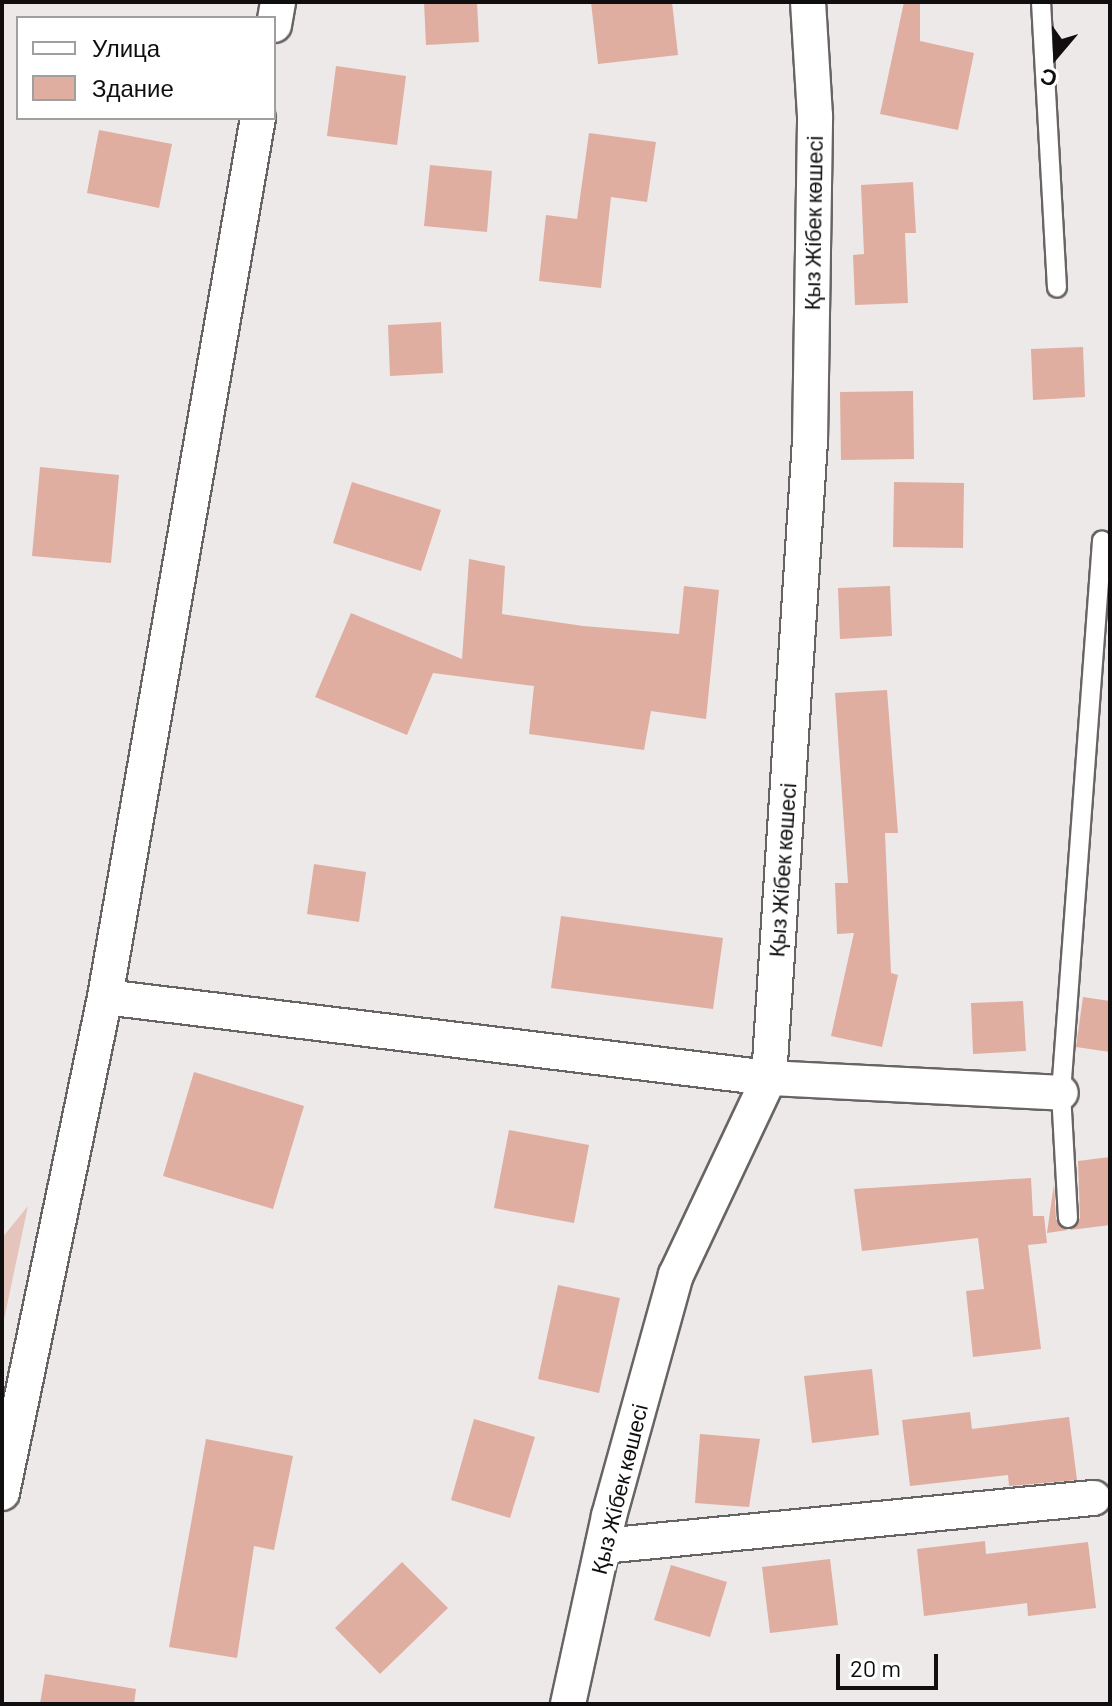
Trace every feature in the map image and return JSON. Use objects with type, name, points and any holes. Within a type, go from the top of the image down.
[{"type":"street","name":"Қыз Жібек көшесі","points":[[568,1704],[603,1546],[676,1275],[769,1078],[810,441],[815,116],[808,2]]},
{"type":"street","points":[[2,1493],[105,997],[258,120]]},
{"type":"street","points":[[105,997],[769,1078],[1061,1093]]},
{"type":"street","points":[[603,1546],[1094,1498]]},
{"type":"lane","points":[[1041,2],[1057,288]]},
{"type":"lane","points":[[1068,1218],[1061,1093],[1102,541]]},
{"type":"shaded area","points":[[28,1206],[2,1329],[2,1238]]},
{"type":"building","points":[[424,2],[477,2],[479,42],[426,45]]},
{"type":"building","points":[[591,2],[672,2],[678,55],[598,64]]},
{"type":"building","points":[[904,2],[920,2],[920,41],[974,53],[958,130],[880,114]]},
{"type":"building","points":[[336,66],[406,76],[397,145],[327,136]]},
{"type":"building","points":[[99,130],[172,144],[159,208],[87,193]]},
{"type":"building","points":[[589,133],[656,142],[647,202],[611,197],[601,288],[539,281],[546,215],[577,219]]},
{"type":"building","points":[[430,165],[492,171],[487,232],[424,226]]},
{"type":"building","points":[[913,182],[916,233],[905,233],[908,303],[855,305],[853,255],[864,254],[861,185]]},
{"type":"building","points":[[441,322],[443,373],[390,376],[388,325]]},
{"type":"building","points":[[1083,347],[1085,397],[1033,400],[1031,349]]},
{"type":"building","points":[[913,391],[914,459],[841,460],[840,392]]},
{"type":"building","points":[[40,467],[119,475],[111,563],[32,556]]},
{"type":"building","points":[[352,482],[441,510],[421,571],[333,543]]},
{"type":"building","points":[[894,482],[964,483],[963,548],[893,547]]},
{"type":"building","points":[[469,559],[505,566],[502,614],[583,626],[679,634],[684,586],[719,590],[706,719],[651,711],[644,750],[529,734],[534,686],[433,673],[407,735],[315,697],[351,613],[462,659]]},
{"type":"building","points":[[890,586],[892,636],[840,639],[838,588]]},
{"type":"building","points":[[887,690],[898,833],[885,833],[891,973],[898,975],[882,1047],[831,1036],[854,933],[837,934],[835,883],[848,883],[835,693]]},
{"type":"building","points":[[314,864],[366,872],[359,922],[307,914]]},
{"type":"building","points":[[561,916],[723,938],[713,1009],[551,988]]},
{"type":"building","points":[[1083,997],[1110,1001],[1110,1052],[1076,1047]]},
{"type":"building","points":[[1023,1001],[1026,1051],[973,1054],[971,1003]]},
{"type":"building","points":[[194,1072],[304,1106],[273,1209],[163,1176]]},
{"type":"building","points":[[509,1130],[589,1145],[574,1223],[494,1208]]},
{"type":"building","points":[[1110,1157],[1110,1225],[1070,1230],[1080,1218],[1078,1161]]},
{"type":"building","points":[[1031,1178],[1033,1216],[1044,1216],[1047,1243],[1028,1245],[1041,1349],[973,1357],[966,1291],[984,1289],[978,1238],[862,1251],[854,1189]]},
{"type":"building","points":[[1054,1184],[1056,1219],[1068,1230],[1047,1233]]},
{"type":"building","points":[[558,1285],[620,1298],[599,1393],[538,1379]]},
{"type":"building","points":[[872,1369],[879,1435],[812,1443],[804,1376]]},
{"type":"building","points":[[970,1412],[972,1429],[1069,1417],[1077,1480],[1009,1486],[1008,1475],[910,1486],[902,1420]]},
{"type":"building","points":[[474,1419],[535,1437],[510,1518],[451,1500]]},
{"type":"building","points":[[700,1434],[760,1439],[749,1507],[695,1503]]},
{"type":"building","points":[[206,1439],[293,1456],[274,1550],[254,1546],[237,1658],[169,1647]]},
{"type":"building","points":[[985,1541],[986,1554],[1088,1542],[1096,1608],[1028,1616],[1027,1603],[924,1616],[917,1549]]},
{"type":"building","points":[[830,1559],[838,1625],[770,1633],[762,1567]]},
{"type":"building","points":[[402,1562],[448,1608],[380,1674],[335,1628]]},
{"type":"building","points":[[671,1565],[727,1582],[710,1637],[654,1620]]},
{"type":"building","points":[[45,1674],[136,1689],[134,1704],[40,1704]]}]
